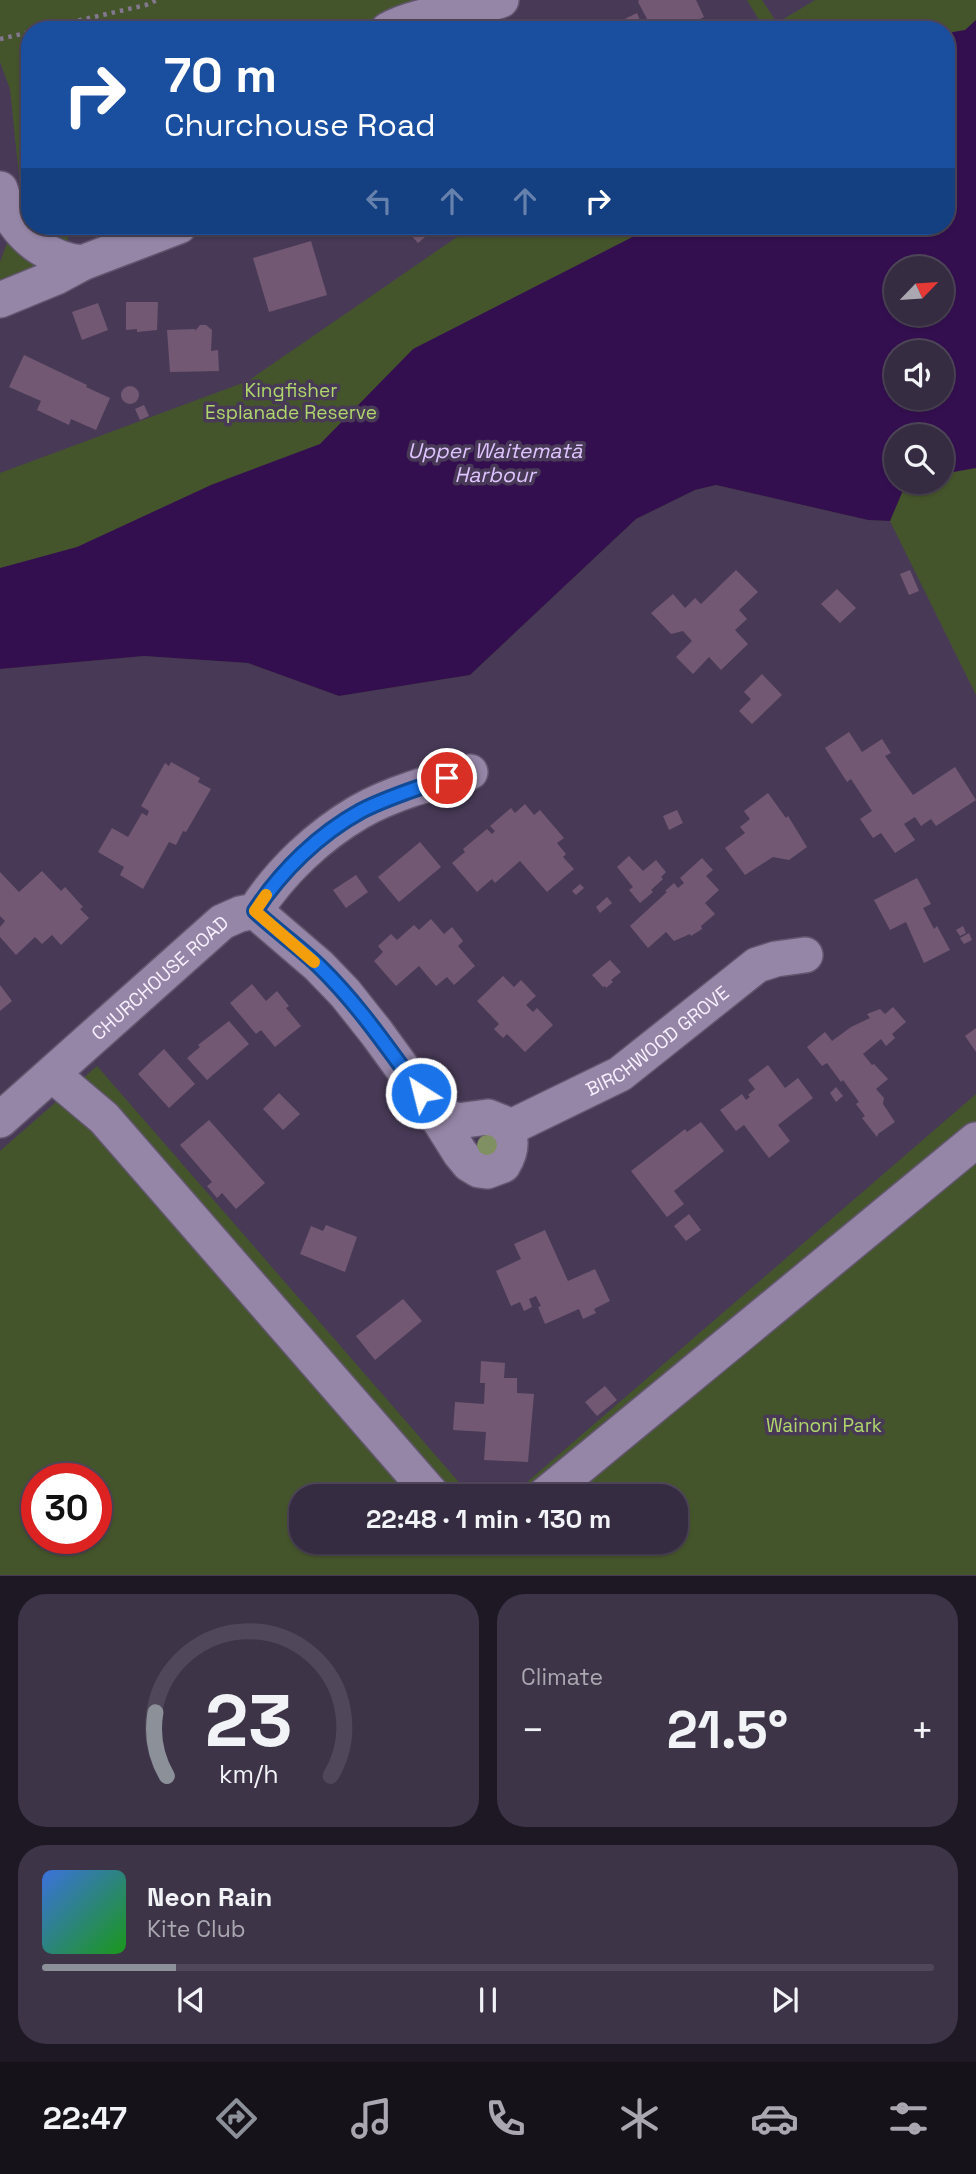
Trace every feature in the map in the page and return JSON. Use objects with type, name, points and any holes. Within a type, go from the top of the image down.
[{"type":"street","points":[[409,21],[501,0]]},
{"type":"street","points":[[0,189],[10,214],[21,229]]},
{"type":"street","points":[[0,207],[0,229]]},
{"type":"street","points":[[27,235],[54,256],[82,263]]},
{"type":"street","points":[[0,300],[82,263],[155,235]]},
{"type":"street","name":"CHURCHOUSE ROAD","points":[[0,1120],[222,922],[255,911],[275,881],[326,835],[360,812],[393,797],[470,772]]},
{"type":"street","points":[[255,911],[319,966],[345,993],[435,1113],[460,1153],[479,1170],[487,1171],[503,1164],[510,1148],[507,1129],[503,1123],[488,1117],[458,1121],[435,1113]]},
{"type":"street","name":"BIRCHWOOD GROVE","points":[[507,1129],[620,1074],[757,965],[805,955]]},
{"type":"street","points":[[53,1075],[104,1118],[423,1484]]},
{"type":"street","points":[[559,1484],[976,1140]]},
{"type":"path","points":[[76,21],[157,0]]},
{"type":"path","points":[[0,39],[21,34]]},
{"type":"green space","points":[[0,0],[460,0],[396,11],[376,21],[21,21],[21,195],[10,89],[0,62]]},
{"type":"green space","name":"Upper Waitematā Harbour","points":[[747,0],[762,0],[776,21],[760,21]]},
{"type":"green space","name":"Upper Waitematā Harbour","points":[[815,0],[976,0],[976,695],[890,521],[868,520],[716,485],[695,490],[636,519],[470,675],[339,696],[248,663],[144,656],[0,669],[0,473],[248,381],[460,235],[955,235],[955,21],[780,21]]},
{"type":"green space","points":[[10,235],[49,265],[0,288],[0,262]]},
{"type":"green space","points":[[49,235],[68,235],[69,249]]},
{"type":"green space","name":"Wainoni Park","points":[[97,1066],[460,1484],[289,1484],[289,1554],[688,1554],[688,1484],[525,1484],[976,1094],[976,1575],[0,1575],[0,1151]]},
{"type":"water","name":"Upper Waitematā Harbour","points":[[976,20],[976,468],[954,472],[954,424],[884,424],[884,494],[901,494],[890,521],[868,520],[716,485],[695,490],[636,519],[470,675],[339,696],[248,663],[144,656],[0,669],[0,568],[77,547],[211,485],[320,444],[413,349],[636,235],[955,235],[955,32],[965,30]]},
{"type":"building","points":[[696,0],[704,17],[696,21],[648,21],[638,2]]},
{"type":"building","points":[[637,13],[640,21],[620,21]]},
{"type":"building","points":[[411,235],[427,235],[418,243]]},
{"type":"building","points":[[311,241],[327,295],[269,312],[253,258]]},
{"type":"building","points":[[126,302],[158,302],[157,330],[126,330]]},
{"type":"building","points":[[98,303],[108,330],[82,340],[72,312]]},
{"type":"building","points":[[200,325],[206,325],[212,330],[211,351],[218,350],[219,371],[170,372],[167,330],[195,331]]},
{"type":"building","points":[[24,355],[110,398],[96,430],[71,419],[69,425],[37,410],[41,401],[9,387]]},
{"type":"building","points":[[130,386],[136,389],[139,395],[136,401],[130,404],[124,401],[121,395],[124,389]]},
{"type":"building","points":[[144,405],[149,416],[140,420],[135,409]]},
{"type":"building","points":[[736,570],[758,592],[739,610],[747,619],[735,630],[748,644],[721,670],[709,657],[693,674],[676,657],[692,641],[683,631],[671,634],[651,613],[673,594],[685,608],[695,598],[701,604]]},
{"type":"building","points":[[910,570],[919,591],[909,595],[900,574]]},
{"type":"building","points":[[837,589],[856,608],[840,623],[821,604]]},
{"type":"building","points":[[762,674],[782,695],[752,724],[739,711],[751,699],[744,692]]},
{"type":"building","points":[[849,732],[862,752],[882,739],[891,753],[885,756],[913,795],[955,767],[976,800],[936,826],[931,819],[921,826],[915,817],[904,824],[915,840],[895,853],[881,833],[873,838],[860,819],[872,811],[851,779],[847,782],[825,748]]},
{"type":"building","points":[[171,762],[200,778],[198,782],[211,789],[176,845],[169,842],[143,889],[120,875],[124,867],[98,852],[112,828],[128,837],[142,813],[147,816],[149,811],[141,806],[165,763],[169,766]]},
{"type":"building","points":[[768,793],[786,818],[788,816],[807,847],[789,860],[773,857],[745,875],[725,848],[745,833],[740,827],[750,819],[744,811]]},
{"type":"building","points":[[525,804],[534,815],[540,810],[564,838],[557,843],[566,854],[563,857],[574,869],[547,892],[520,861],[495,883],[492,879],[477,892],[452,863],[465,852],[463,849],[487,829],[492,834],[495,831],[490,826],[511,808],[515,813]]},
{"type":"building","points":[[677,810],[683,823],[669,830],[663,816]]},
{"type":"building","points":[[420,842],[441,867],[399,902],[378,877]]},
{"type":"building","points":[[629,856],[643,871],[656,860],[666,872],[661,877],[663,879],[651,890],[653,892],[640,903],[629,890],[633,887],[617,867]]},
{"type":"building","points":[[702,858],[713,870],[706,876],[719,890],[705,903],[715,914],[701,926],[702,929],[691,936],[690,934],[674,941],[666,932],[648,948],[630,926],[674,883],[678,888],[684,883],[680,878]]},
{"type":"building","points":[[42,871],[61,891],[65,887],[89,918],[61,945],[52,935],[42,944],[35,937],[16,955],[0,937],[0,927],[5,921],[0,916],[0,872],[19,892]]},
{"type":"building","points":[[356,875],[368,892],[346,908],[333,890]]},
{"type":"building","points":[[917,878],[931,904],[923,908],[934,929],[937,926],[950,950],[924,963],[906,922],[890,930],[874,900]]},
{"type":"building","points":[[580,884],[584,888],[576,895],[572,891]]},
{"type":"building","points":[[607,897],[612,903],[600,913],[596,907]]},
{"type":"building","points":[[431,919],[444,934],[452,927],[463,941],[458,946],[475,966],[454,985],[447,977],[436,986],[419,966],[396,986],[374,961],[383,952],[378,946],[391,934],[397,940],[414,925],[419,930]]},
{"type":"building","points":[[963,926],[966,933],[960,936],[956,930]]},
{"type":"building","points":[[969,933],[972,940],[964,944],[960,938]]},
{"type":"building","points":[[610,960],[621,972],[606,988],[592,975]]},
{"type":"building","points":[[503,976],[514,987],[521,980],[536,996],[526,1005],[533,1012],[537,1008],[553,1025],[525,1052],[507,1034],[503,1038],[494,1029],[499,1024],[477,1001]]},
{"type":"building","points":[[252,984],[266,1001],[277,991],[289,1006],[286,1008],[301,1026],[275,1047],[261,1030],[256,1034],[230,1003]]},
{"type":"building","points":[[0,985],[12,1001],[0,1011]]},
{"type":"building","points":[[893,1007],[906,1022],[892,1034],[895,1038],[886,1046],[881,1039],[863,1054],[888,1079],[876,1089],[884,1098],[883,1104],[895,1122],[877,1137],[862,1118],[865,1116],[856,1104],[859,1102],[843,1080],[841,1082],[827,1063],[822,1066],[807,1047],[825,1032],[832,1041],[851,1027],[870,1018],[867,1014],[880,1009],[885,1014]]},
{"type":"building","points":[[229,1021],[249,1044],[207,1080],[187,1058],[200,1047],[198,1045]]},
{"type":"building","points":[[976,1028],[976,1052],[965,1036]]},
{"type":"building","points":[[164,1049],[195,1084],[169,1108],[138,1074]]},
{"type":"building","points":[[768,1065],[785,1088],[798,1078],[813,1098],[778,1125],[790,1141],[769,1158],[744,1125],[736,1131],[720,1110],[742,1094],[746,1100],[750,1097],[748,1095],[755,1089],[748,1080]]},
{"type":"building","points":[[836,1087],[843,1096],[836,1102],[830,1093]]},
{"type":"building","points":[[279,1093],[300,1114],[283,1130],[263,1109]]},
{"type":"building","points":[[209,1120],[265,1183],[236,1209],[222,1193],[217,1198],[207,1186],[212,1182],[180,1145]]},
{"type":"building","points":[[701,1122],[724,1151],[674,1191],[684,1204],[667,1217],[631,1171],[685,1129],[687,1132]]},
{"type":"building","points":[[689,1214],[701,1230],[686,1241],[674,1226]]},
{"type":"building","points":[[326,1225],[357,1237],[345,1272],[300,1254],[311,1226],[323,1231]]},
{"type":"building","points":[[545,1230],[568,1281],[595,1269],[610,1301],[594,1309],[596,1313],[583,1319],[579,1309],[545,1324],[536,1296],[529,1299],[532,1307],[524,1311],[520,1302],[511,1306],[496,1271],[521,1259],[514,1244]]},
{"type":"building","points":[[403,1299],[422,1321],[375,1360],[356,1336]]},
{"type":"building","points":[[481,1361],[505,1363],[504,1378],[517,1378],[517,1393],[534,1394],[528,1462],[484,1460],[486,1432],[453,1430],[455,1402],[484,1404],[485,1383],[480,1383]]},
{"type":"building","points":[[605,1386],[617,1400],[597,1416],[585,1402]]},
{"type":"slow traffic","points":[[266,895],[255,911],[314,962]]},
{"type":"route","points":[[421,1093],[345,993],[319,966],[255,911],[275,881],[326,835],[360,812],[447,778]]},
{"type":"park label","name":"Kingfisher Esplanade Reserve","points":[[291,401]]}]
